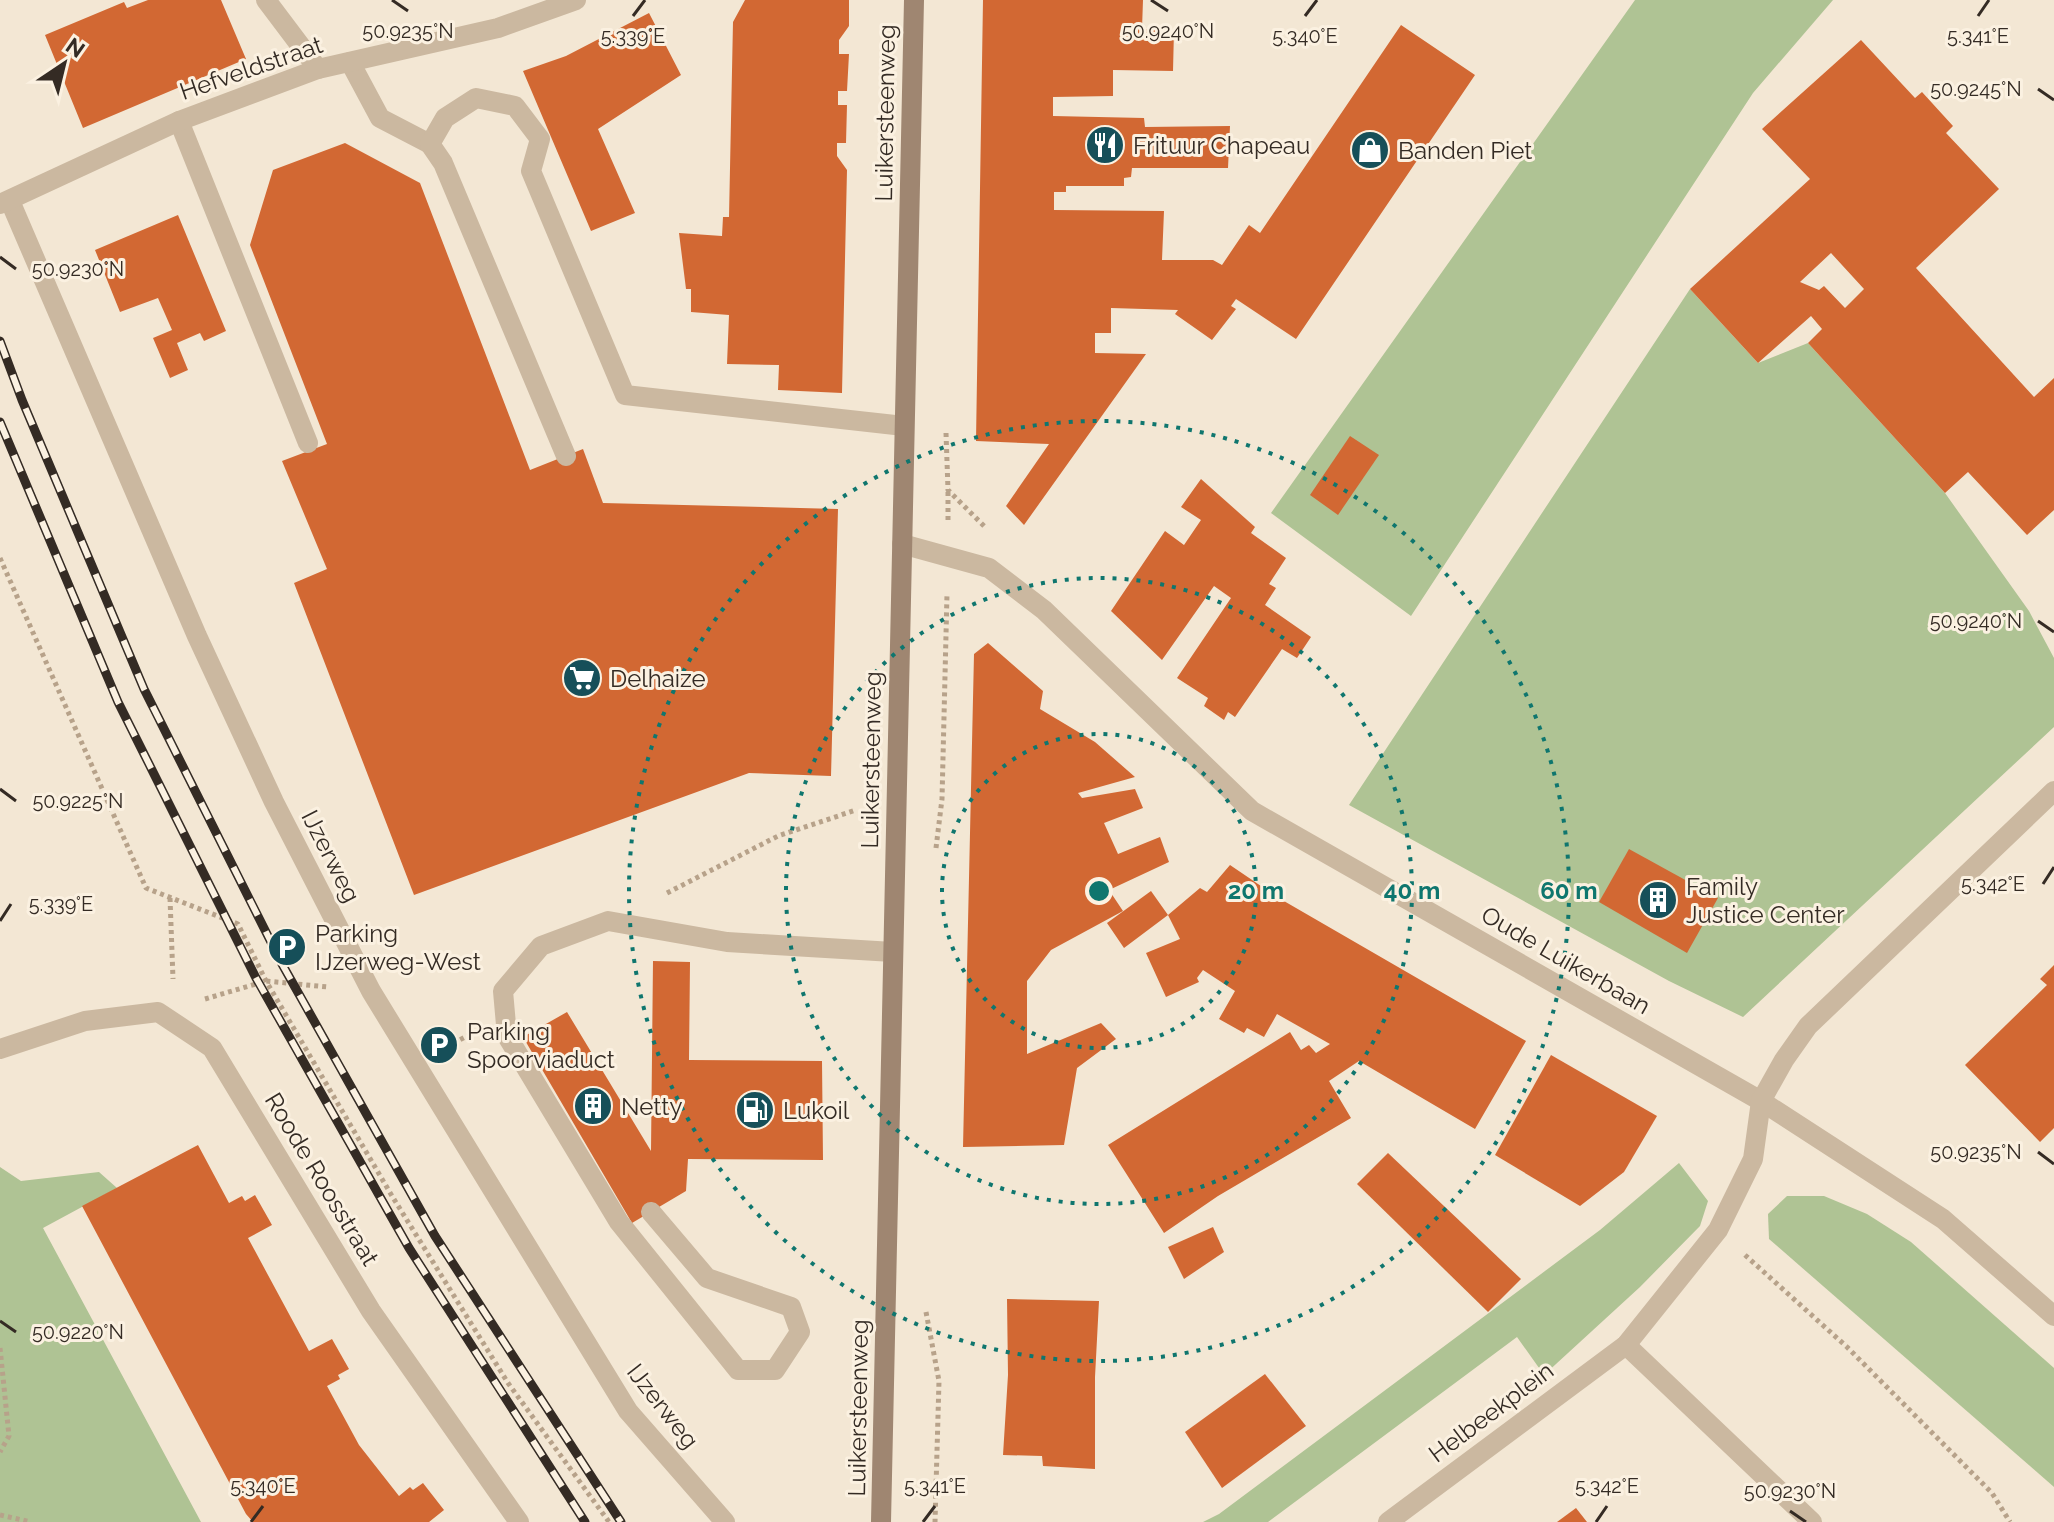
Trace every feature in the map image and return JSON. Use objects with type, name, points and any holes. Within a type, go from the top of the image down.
[{"type":"main road","name":"Luikersteenweg","points":[[881,1522],[914,0]]},
{"type":"street","points":[[266,0],[318,69]]},
{"type":"street","name":"Hefveldstraat","points":[[5,203],[179,121],[318,69],[498,28],[576,0]]},
{"type":"street","points":[[350,62],[380,118],[430,144],[443,163],[566,456]]},
{"type":"street","points":[[430,144],[445,118],[476,98],[515,106],[540,139],[531,171],[625,395],[904,426]]},
{"type":"street","points":[[179,121],[308,443]]},
{"type":"street","name":"IJzerweg","points":[[5,203],[274,802],[371,991],[628,1411],[725,1522]]},
{"type":"street","name":"Oude Luikerbaan","points":[[902,544],[989,568],[1044,610],[1252,811],[1761,1101],[1943,1219],[2054,1316]]},
{"type":"street","points":[[1761,1101],[1808,1026],[2054,791]]},
{"type":"street","points":[[651,1212],[707,1278],[791,1307],[800,1332],[775,1370],[738,1370],[619,1222],[507,1036],[503,991],[541,946],[608,921],[727,942],[893,952]]},
{"type":"street","points":[[0,1049],[85,1021],[166,1010]]},
{"type":"street","name":"Roode Roosstraat","points":[[166,1010],[212,1048],[371,1311],[519,1522]]},
{"type":"street","name":"Helbeekplein","points":[[1388,1522],[1626,1345],[1718,1230],[1753,1159],[1761,1101]]},
{"type":"street","points":[[1626,1345],[1812,1522]]},
{"type":"path","points":[[945,422],[948,490],[991,532]]},
{"type":"path","points":[[0,558],[146,888],[238,924],[266,981],[392,1196],[508,1383],[609,1522]]},
{"type":"path","points":[[665,894],[778,836],[856,810]]},
{"type":"path","points":[[170,898],[166,1010],[266,981],[371,991]]},
{"type":"path","points":[[413,1063],[506,1017]]},
{"type":"path","points":[[1718,1230],[1847,1347],[1992,1493],[2010,1522]]},
{"type":"path","points":[[0,1348],[9,1436],[0,1452]]},
{"type":"path","points":[[0,1515],[31,1522]]},
{"type":"green space","points":[[1635,0],[1833,0],[1753,93],[1411,616],[1271,513]]},
{"type":"green space","points":[[1690,289],[1758,363],[1808,343],[1945,493],[2029,611],[2054,658],[2054,727],[1743,1017],[1669,981],[1349,805]]},
{"type":"green space","points":[[1679,1163],[1708,1201],[1700,1226],[1640,1287],[1544,1375],[1517,1337],[1268,1522],[1203,1522],[1219,1514],[1600,1230]]},
{"type":"green space","points":[[0,1167],[21,1181],[99,1172],[117,1188],[43,1228],[201,1522],[0,1522]]},
{"type":"green space","points":[[1787,1196],[1824,1196],[1867,1214],[1911,1242],[2054,1368],[2054,1487],[1769,1239],[1768,1214]]},
{"type":"building","points":[[148,0],[221,0],[246,59],[83,128],[45,35],[124,2],[127,8]]},
{"type":"building","points":[[745,0],[849,0],[849,26],[839,40],[839,54],[849,54],[847,91],[838,91],[838,105],[847,105],[846,143],[837,143],[837,156],[847,170],[842,393],[778,390],[779,365],[727,364],[729,315],[691,312],[691,289],[686,289],[679,233],[722,236],[723,217],[729,217],[733,22]]},
{"type":"building","points":[[983,0],[1143,0],[1142,29],[1174,30],[1173,71],[1113,70],[1113,96],[1053,97],[1053,116],[1144,118],[1145,127],[1230,126],[1228,168],[1132,168],[1131,177],[1124,178],[1124,186],[1066,186],[1066,192],[1054,192],[1054,210],[1164,211],[1162,260],[1213,260],[1222,265],[1249,225],[1260,233],[1401,25],[1475,75],[1296,339],[1236,299],[1231,306],[1236,309],[1212,340],[1175,314],[1178,310],[1111,308],[1111,333],[1095,333],[1095,353],[1146,354],[1024,525],[1006,506],[1049,444],[976,441]]},
{"type":"building","points":[[649,13],[681,75],[598,129],[635,213],[591,231],[523,71],[566,56]]},
{"type":"building","points":[[1861,40],[1915,98],[1922,92],[1953,126],[1946,133],[1999,189],[1916,268],[2034,397],[2054,378],[2054,510],[2027,535],[1968,472],[1945,493],[1808,343],[1822,329],[1811,316],[1758,363],[1690,289],[1810,179],[1762,129]],"holes":[[[1831,253],[1864,289],[1845,308],[1824,286],[1819,290],[1800,282]]]},
{"type":"building","name":"Delhaize","points":[[345,143],[420,183],[530,470],[583,449],[603,503],[838,509],[831,776],[749,773],[414,895],[294,583],[327,569],[282,461],[327,444],[250,245],[273,170]]},
{"type":"building","points":[[178,215],[226,331],[204,341],[200,333],[177,343],[188,370],[170,378],[153,338],[172,330],[158,298],[120,312],[95,250]]},
{"type":"building","points":[[1350,436],[1379,455],[1338,515],[1310,495]]},
{"type":"building","points":[[1201,479],[1255,527],[1251,533],[1286,558],[1269,584],[1276,588],[1265,605],[1311,637],[1297,658],[1282,649],[1235,717],[1228,712],[1224,720],[1204,706],[1208,698],[1177,678],[1231,598],[1214,586],[1162,660],[1111,611],[1165,531],[1184,545],[1201,520],[1181,507]]},
{"type":"building","points":[[988,643],[1043,691],[1040,709],[1095,742],[1135,777],[1078,793],[1082,798],[1135,789],[1143,808],[1104,823],[1118,854],[1160,837],[1169,862],[1109,890],[1123,911],[1051,950],[1027,981],[1027,1054],[1101,1023],[1116,1039],[1077,1068],[1064,1145],[963,1147],[974,654]]},
{"type":"building","name":"Family Justice Center","points":[[1629,849],[1718,898],[1687,953],[1599,902]]},
{"type":"building","points":[[1230,865],[1277,897],[1526,1041],[1475,1129],[1359,1061],[1329,1081],[1351,1118],[1218,1196],[1164,1233],[1108,1145],[1290,1032],[1301,1050],[1309,1045],[1316,1053],[1330,1044],[1277,1014],[1264,1037],[1247,1028],[1244,1033],[1219,1019],[1235,991],[1203,970],[1197,978],[1199,982],[1166,997],[1146,953],[1180,939],[1168,915],[1200,888],[1207,892]]},
{"type":"building","points":[[1151,891],[1168,915],[1124,948],[1107,923]]},
{"type":"building","points":[[653,961],[690,962],[689,1060],[822,1061],[823,1160],[688,1159],[686,1191],[632,1223],[523,1037],[567,1012],[651,1151]]},
{"type":"building","points":[[2054,965],[2054,1128],[2040,1142],[1965,1065],[2047,985],[2040,979]]},
{"type":"building","points":[[1551,1055],[1657,1116],[1624,1172],[1580,1206],[1495,1155]]},
{"type":"building","points":[[198,1145],[229,1203],[242,1196],[245,1201],[255,1195],[272,1225],[248,1238],[309,1351],[332,1339],[349,1369],[338,1375],[340,1379],[327,1386],[359,1445],[399,1496],[410,1487],[413,1490],[423,1483],[444,1510],[429,1522],[253,1522],[246,1514],[82,1206]]},
{"type":"building","points":[[1388,1153],[1521,1279],[1488,1312],[1357,1184]]},
{"type":"building","points":[[1213,1227],[1224,1252],[1184,1279],[1168,1247]]},
{"type":"building","points":[[1007,1299],[1099,1301],[1095,1469],[1043,1466],[1042,1456],[1003,1455],[1008,1375]]},
{"type":"building","points":[[1265,1374],[1306,1426],[1222,1488],[1185,1432]]},
{"type":"building","points":[[1576,1508],[1587,1522],[1557,1522]]},
{"type":"railway","points":[[0,341],[144,689],[282,964],[435,1236],[621,1522]]},
{"type":"railway","points":[[0,422],[118,702],[256,978],[409,1248],[585,1522]]},
{"type":"place","name":"Frituur Chapeau","points":[[1105,145]]},
{"type":"place","name":"Banden Piet","points":[[1370,150]]},
{"type":"place","name":"Delhaize","points":[[582,678]]},
{"type":"place","name":"Family Justice Center","points":[[1658,900]]},
{"type":"place","name":"Parking IJzerweg-West","points":[[287,947]]},
{"type":"place","name":"Parking Spoorviaduct","points":[[439,1045]]},
{"type":"place","name":"Netty","points":[[593,1106]]},
{"type":"place","name":"Lukoil","points":[[755,1110]]}]
